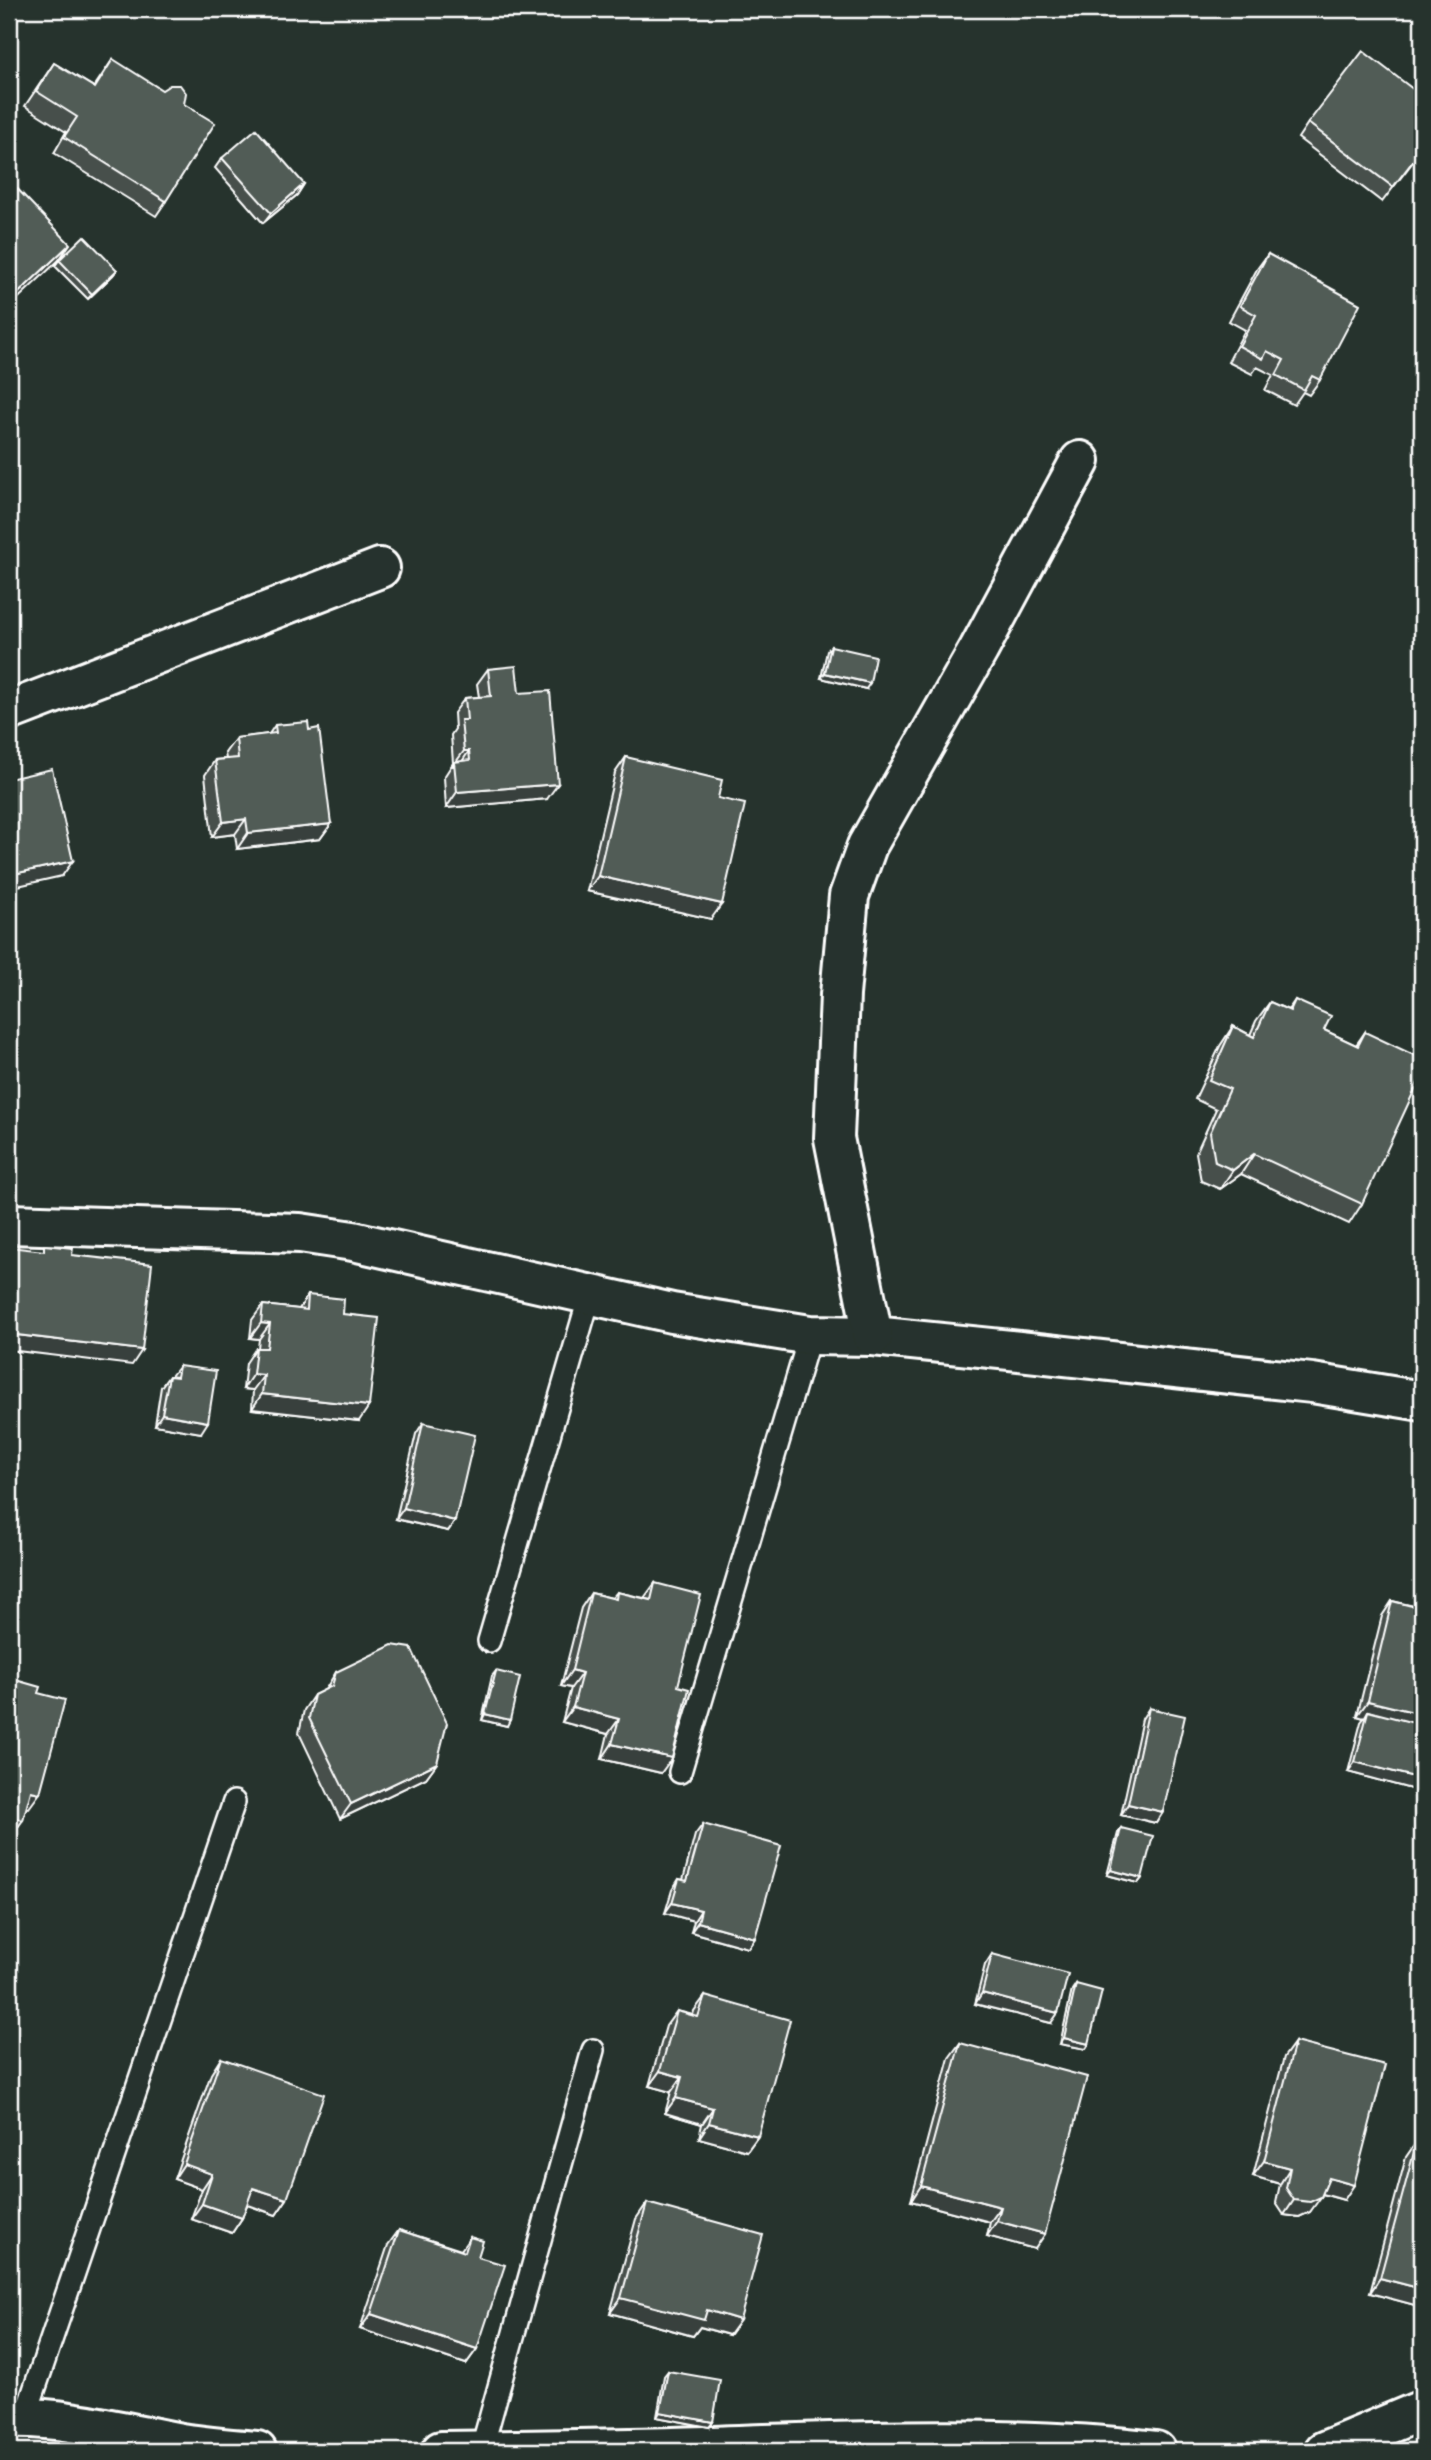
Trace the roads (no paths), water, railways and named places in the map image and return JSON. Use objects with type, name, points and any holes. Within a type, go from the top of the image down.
[{"type":"street","points":[[873,1336],[834,1138],[849,896],[867,846],[979,649],[1080,461]]},
{"type":"street","points":[[9,711],[380,568]]},
{"type":"street","points":[[9,1224],[300,1233],[354,1241],[672,1313],[810,1335],[873,1336],[1312,1383],[1422,1401]]},
{"type":"street","points":[[1324,2451],[1422,2410]]},
{"type":"street","points":[[17,2417],[117,2430],[184,2444],[257,2451]]},
{"type":"street","points":[[441,2451],[623,2449],[882,2440],[918,2446],[1057,2444],[1156,2451]]},
{"type":"lane","points":[[489,1641],[590,1295]]},
{"type":"lane","points":[[680,1772],[810,1335]]},
{"type":"lane","points":[[17,2417],[234,1802]]},
{"type":"lane","points":[[481,2451],[593,2050]]}]
